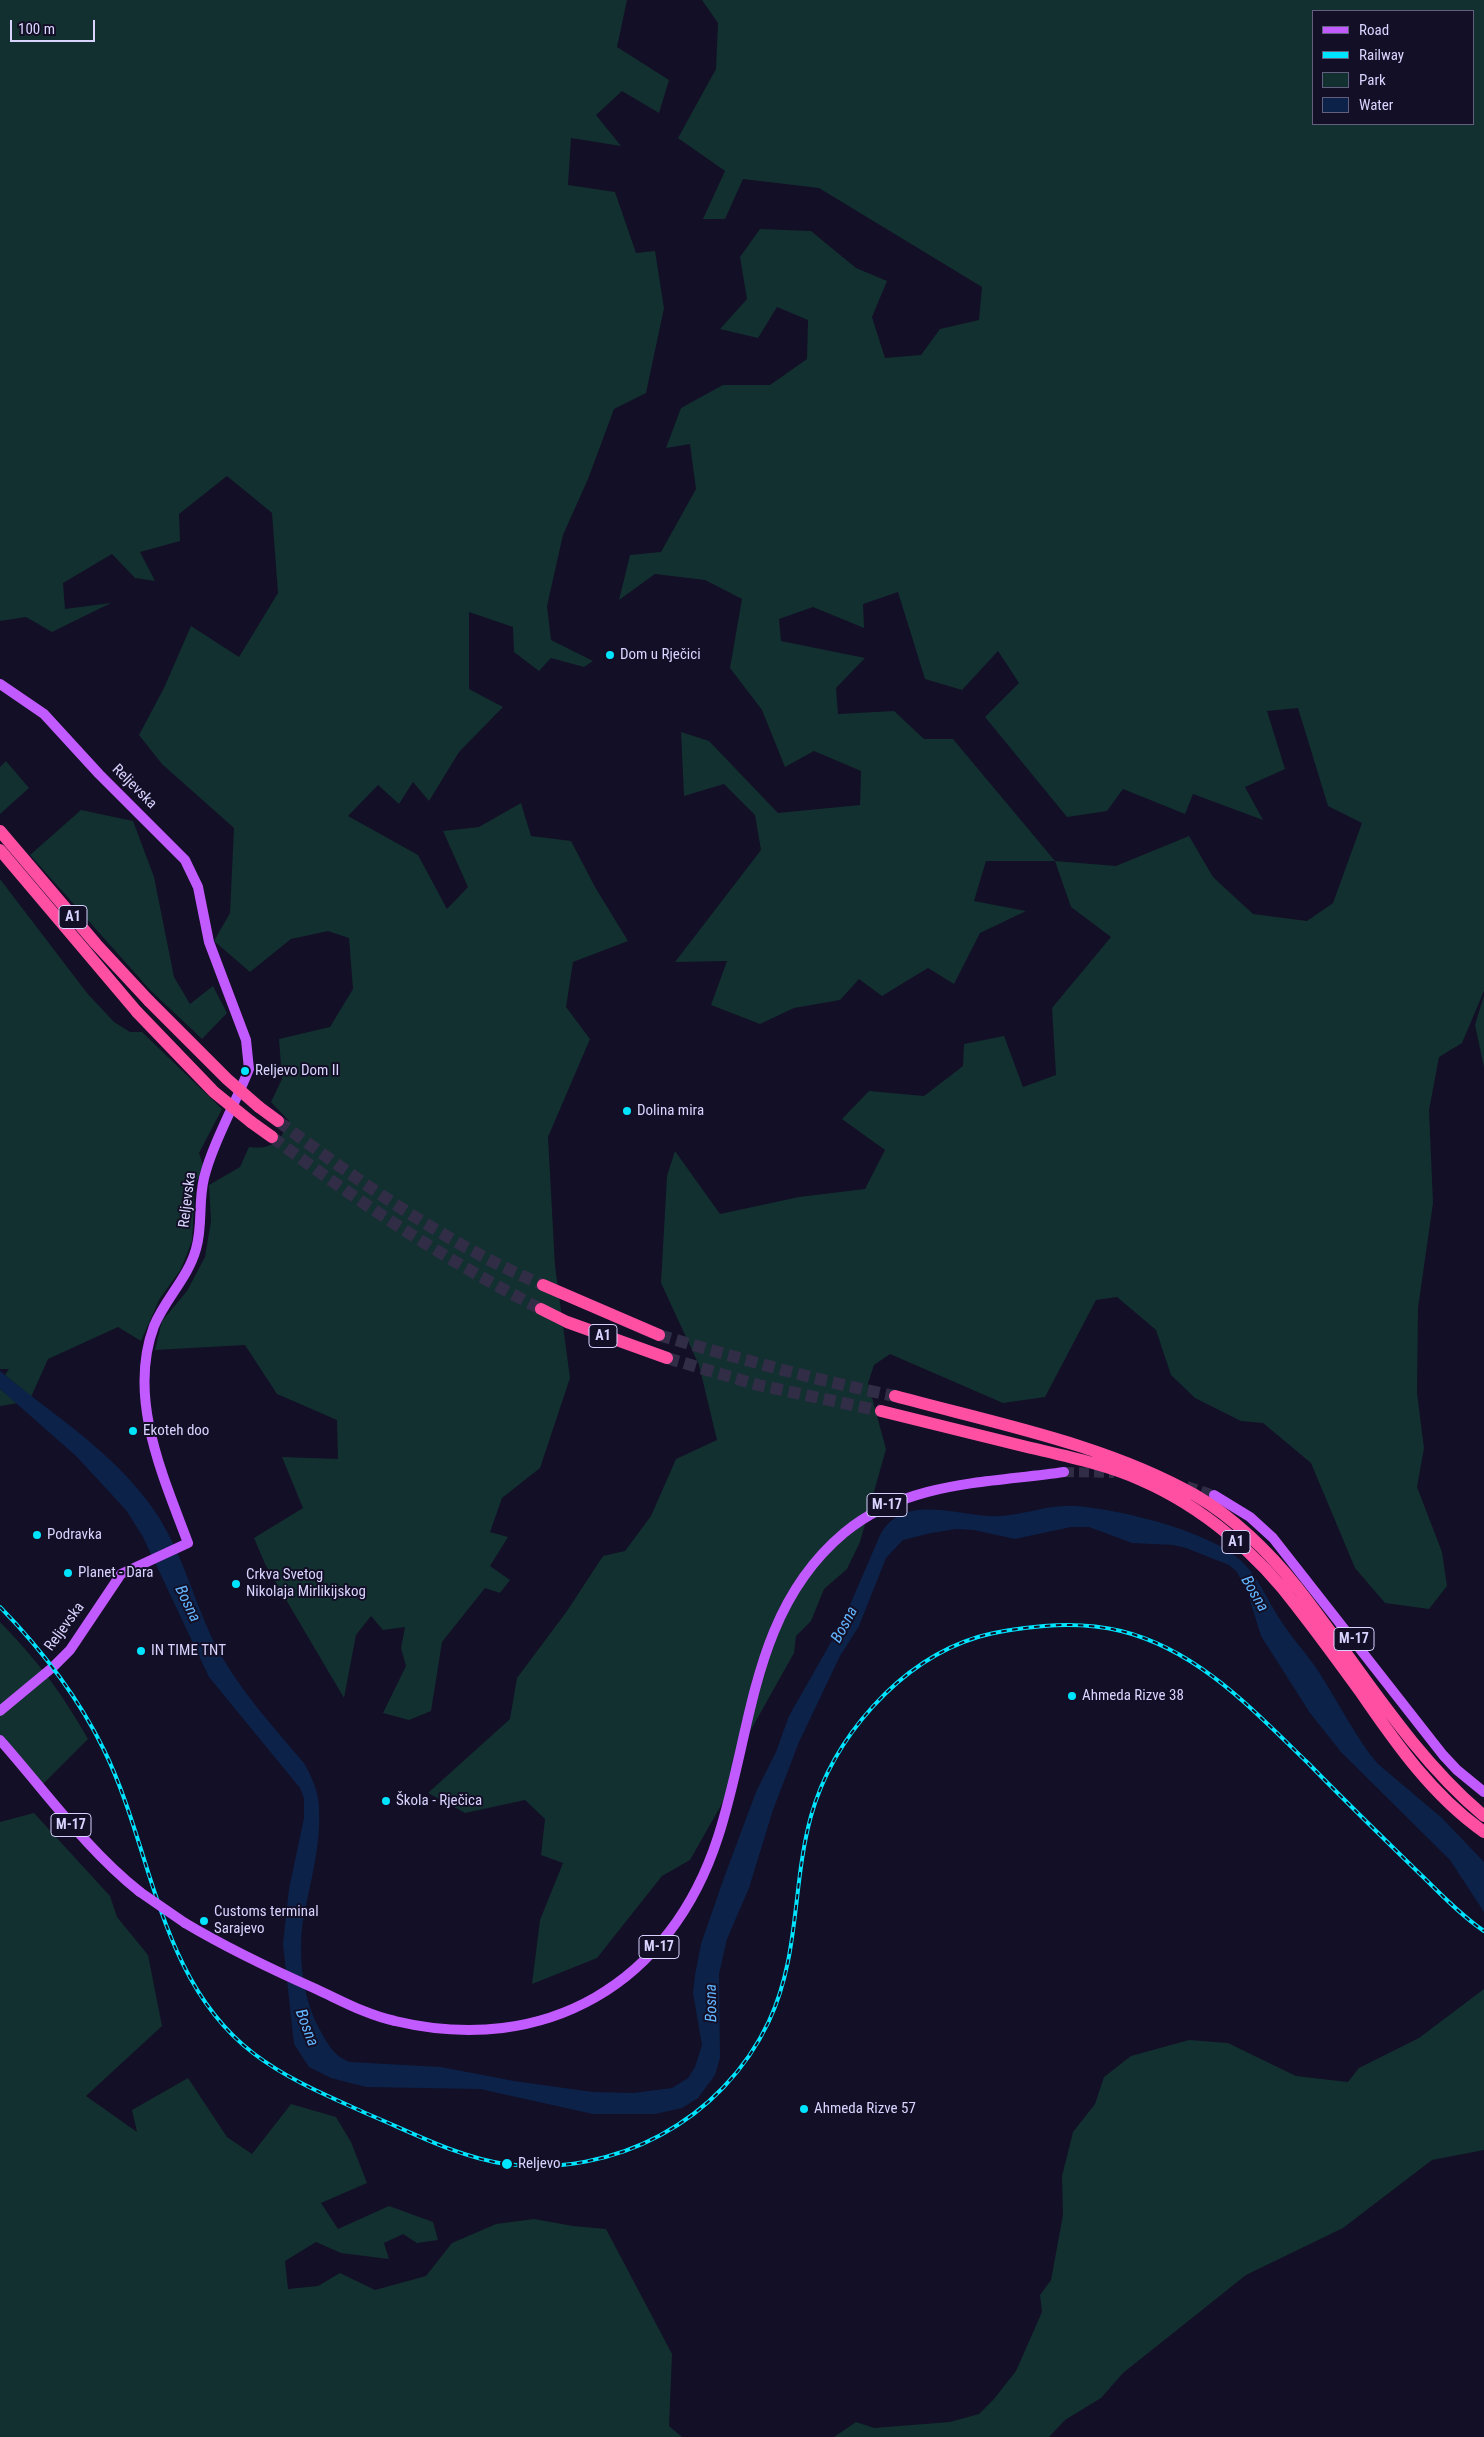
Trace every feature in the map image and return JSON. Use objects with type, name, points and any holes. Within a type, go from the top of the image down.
[{"type":"highway","name":"A1","points":[[0,831],[96,944],[149,1001],[227,1080],[278,1121]]},
{"type":"highway","name":"A1","points":[[0,850],[137,1012],[214,1092],[272,1137]]},
{"type":"highway","name":"A1","points":[[543,1285],[567,1297],[659,1335]]},
{"type":"highway","name":"A1","points":[[541,1309],[567,1322],[667,1358]]},
{"type":"highway","name":"A1","points":[[895,1396],[1037,1434],[1110,1457],[1151,1472],[1196,1496],[1220,1512],[1250,1537],[1294,1584],[1421,1752],[1463,1798],[1484,1816]]},
{"type":"highway","name":"A1","points":[[881,1411],[1085,1461],[1141,1480],[1181,1502],[1216,1526],[1268,1572],[1292,1599],[1386,1730],[1416,1768],[1449,1803],[1484,1832]]},
{"type":"main road","name":"Reljevska","points":[[0,684],[44,714],[99,774],[185,860],[198,887],[209,942],[249,1054],[250,1069],[204,1177],[199,1234],[192,1260],[156,1321],[147,1356],[146,1404],[150,1430],[164,1481],[188,1542],[121,1574],[76,1644],[60,1661],[0,1711]]},
{"type":"main road","name":"M-17","points":[[0,1740],[86,1843],[111,1869],[185,1923],[246,1957],[354,2006],[394,2021],[420,2026],[449,2030],[493,2030],[560,2016],[595,2000],[634,1971],[662,1944],[680,1919],[700,1883],[719,1833],[757,1680],[771,1637],[789,1597],[813,1564],[844,1533],[870,1514],[894,1502],[950,1486],[1064,1472]]},
{"type":"main road","name":"M-17","points":[[1214,1495],[1250,1516],[1274,1538],[1443,1755],[1457,1770],[1484,1792]]},
{"type":"green space","points":[[0,0],[627,0],[617,47],[669,80],[659,113],[622,91],[596,115],[621,146],[571,138],[568,185],[615,192],[636,253],[655,251],[664,308],[646,393],[614,409],[588,479],[563,535],[547,606],[551,640],[593,661],[584,667],[551,658],[539,671],[514,652],[513,627],[469,612],[469,689],[503,707],[459,752],[429,801],[413,782],[399,804],[378,785],[348,816],[418,855],[447,909],[468,887],[443,831],[479,827],[521,803],[531,836],[571,841],[595,887],[628,941],[573,962],[566,1007],[590,1039],[548,1137],[555,1266],[570,1378],[540,1468],[502,1498],[490,1532],[508,1537],[490,1566],[510,1580],[500,1593],[485,1588],[442,1642],[431,1711],[409,1720],[383,1713],[406,1666],[401,1648],[405,1627],[383,1630],[371,1616],[356,1635],[344,1698],[265,1564],[254,1538],[303,1508],[282,1457],[338,1459],[337,1420],[277,1394],[245,1345],[155,1350],[162,1321],[187,1291],[205,1257],[211,1221],[209,1185],[240,1167],[249,1147],[264,1147],[275,1143],[283,1134],[289,1121],[271,1102],[282,1079],[279,1039],[330,1027],[353,989],[349,938],[328,931],[291,939],[250,972],[214,941],[230,913],[234,828],[162,764],[139,735],[164,688],[191,626],[239,657],[278,593],[272,513],[227,476],[179,514],[180,541],[140,552],[155,581],[135,578],[112,554],[63,583],[65,609],[111,603],[52,632],[26,617],[0,621]]},
{"type":"green space","points":[[702,0],[1484,0],[1484,991],[1462,1043],[1439,1057],[1429,1110],[1433,1203],[1418,1308],[1417,1393],[1424,1448],[1417,1487],[1442,1552],[1447,1586],[1429,1609],[1385,1603],[1355,1568],[1311,1463],[1263,1423],[1241,1421],[1195,1398],[1171,1375],[1156,1330],[1117,1297],[1096,1300],[1045,1397],[1003,1403],[890,1354],[874,1365],[868,1383],[886,1449],[860,1542],[847,1569],[824,1589],[811,1621],[796,1636],[794,1653],[739,1751],[724,1800],[690,1860],[662,1876],[597,1958],[532,1984],[540,1920],[563,1863],[541,1855],[545,1819],[525,1800],[465,1813],[428,1793],[510,1719],[517,1678],[567,1611],[603,1556],[625,1551],[651,1516],[676,1459],[717,1440],[699,1365],[661,1283],[667,1176],[675,1151],[720,1214],[799,1197],[865,1189],[885,1150],[842,1119],[869,1091],[924,1096],[963,1066],[964,1044],[1004,1036],[1023,1087],[1056,1075],[1052,1008],[1111,937],[1071,907],[1055,861],[986,861],[974,901],[1026,911],[980,933],[954,984],[928,968],[882,996],[859,979],[840,1000],[794,1008],[760,1024],[711,1005],[727,961],[675,962],[761,850],[755,815],[724,784],[684,796],[681,732],[709,741],[778,813],[860,805],[861,771],[814,751],[785,767],[762,710],[730,668],[742,599],[705,580],[655,574],[619,600],[630,555],[661,552],[696,489],[690,444],[666,448],[681,408],[723,385],[770,385],[807,359],[808,320],[777,307],[758,338],[720,329],[747,299],[740,257],[760,229],[811,231],[856,268],[887,281],[872,317],[885,358],[921,355],[940,329],[979,320],[982,287],[819,188],[743,179],[725,219],[703,219],[725,171],[678,138],[716,69],[718,23]],"holes":[[[898,592],[925,679],[962,690],[998,651],[1019,683],[985,717],[1067,817],[1107,811],[1123,789],[1185,814],[1193,794],[1263,820],[1245,787],[1285,769],[1267,711],[1298,708],[1328,806],[1362,823],[1333,903],[1307,921],[1253,914],[1213,877],[1189,836],[1116,866],[1055,861],[953,739],[924,739],[894,711],[838,714],[836,688],[865,658],[781,641],[779,619],[813,607],[864,628],[863,604]]]},
{"type":"green space","points":[[6,761],[29,788],[0,814],[0,767]]},
{"type":"green space","points":[[81,810],[133,821],[154,877],[174,977],[190,1004],[213,986],[227,1013],[202,1039],[150,990],[30,855]]},
{"type":"green space","points":[[0,879],[87,993],[114,1022],[130,1032],[142,1032],[222,1109],[199,1153],[204,1168],[195,1184],[192,1241],[181,1269],[159,1300],[141,1341],[118,1327],[48,1359],[31,1397],[5,1375],[9,1369],[0,1369]]},
{"type":"green space","points":[[1484,995],[1484,1067],[1475,1025]]},
{"type":"green space","points":[[0,1389],[18,1403],[0,1406]]},
{"type":"green space","points":[[0,1622],[26,1650],[48,1678],[88,1739],[40,1787],[0,1740]]},
{"type":"green space","points":[[34,1813],[110,1896],[117,1917],[148,1955],[162,2026],[86,2096],[137,2132],[132,2110],[188,2078],[227,2137],[252,2154],[291,2104],[336,2117],[351,2142],[367,2183],[321,2203],[338,2229],[389,2206],[433,2222],[438,2240],[417,2243],[403,2234],[384,2243],[389,2259],[341,2253],[316,2242],[285,2261],[288,2289],[318,2286],[340,2273],[375,2290],[426,2276],[452,2243],[496,2224],[534,2219],[573,2226],[606,2229],[672,2354],[669,2426],[682,2437],[0,2437],[0,1822]]},
{"type":"green space","points":[[1484,1989],[1484,2150],[1432,2160],[1343,2228],[1246,2275],[1123,2373],[1101,2398],[1065,2420],[1049,2437],[834,2437],[856,2422],[874,2428],[950,2422],[979,2414],[994,2399],[1016,2371],[1042,2312],[1040,2295],[1051,2280],[1063,2215],[1062,2176],[1073,2132],[1095,2104],[1104,2077],[1131,2056],[1189,2040],[1228,2043],[1296,2076],[1348,2082],[1359,2068],[1419,2038]]},
{"type":"water","name":"Bosna","points":[[0,1371],[102,1452],[138,1489],[154,1510],[173,1543],[209,1631],[226,1663],[257,1707],[307,1768],[318,1797],[319,1822],[315,1862],[302,1929],[301,1959],[305,1989],[314,2017],[329,2046],[344,2060],[350,2062],[441,2067],[514,2081],[593,2092],[633,2093],[672,2088],[688,2078],[695,2067],[702,2045],[693,1993],[701,1944],[756,1792],[776,1752],[789,1716],[843,1621],[881,1533],[891,1521],[902,1514],[916,1510],[945,1510],[989,1516],[1011,1515],[1064,1506],[1114,1511],[1184,1530],[1206,1539],[1239,1559],[1252,1572],[1281,1621],[1317,1669],[1369,1753],[1378,1764],[1442,1818],[1484,1862],[1484,1912],[1450,1860],[1341,1752],[1310,1713],[1261,1636],[1248,1594],[1237,1572],[1229,1565],[1186,1548],[1173,1545],[1132,1543],[1089,1527],[1071,1527],[1015,1539],[974,1530],[956,1529],[903,1540],[886,1558],[859,1626],[840,1656],[799,1742],[773,1810],[749,1888],[727,1939],[719,1974],[720,2058],[715,2075],[698,2098],[682,2108],[655,2114],[593,2114],[480,2089],[366,2087],[331,2078],[309,2067],[294,2044],[283,1944],[289,1889],[304,1818],[304,1798],[300,1788],[209,1677],[143,1537],[126,1510],[76,1456],[0,1389]]},
{"type":"tunnel","points":[[278,1121],[373,1190],[439,1232],[508,1269],[543,1285]]},
{"type":"tunnel","points":[[272,1137],[369,1207],[403,1229],[471,1271],[541,1309]]},
{"type":"tunnel","points":[[659,1335],[776,1368],[895,1396]]},
{"type":"tunnel","points":[[667,1358],[758,1385],[881,1411]]},
{"type":"tunnel","points":[[1064,1472],[1114,1473]]},
{"type":"tunnel","points":[[1187,1486],[1214,1495]]},
{"type":"railway","points":[[0,1607],[58,1674],[94,1730],[121,1789],[161,1912],[177,1951],[197,1989],[221,2023],[253,2053],[280,2072],[436,2144],[487,2161],[546,2166],[586,2162],[624,2151],[660,2135],[694,2114],[723,2088],[749,2056],[769,2021],[779,1996],[791,1945],[805,1842],[811,1816],[821,1787],[835,1758],[873,1706],[896,1684],[922,1664],[949,1648],[986,1635],[1044,1626],[1092,1626],[1121,1631],[1149,1640],[1175,1652],[1200,1667],[1245,1703],[1450,1903],[1484,1931]]},
{"type":"place","name":"Dom u Rječici","points":[[610,655]]},
{"type":"place","name":"Reljevo Dom II","points":[[245,1071]]},
{"type":"place","name":"Dolina mira","points":[[627,1111]]},
{"type":"place","name":"Ekoteh doo","points":[[133,1431]]},
{"type":"place","name":"Podravka","points":[[37,1535]]},
{"type":"place","name":"Planet - Dara","points":[[68,1573]]},
{"type":"place","name":"Crkva Svetog Nikolaja Mirlikijskog","points":[[236,1584]]},
{"type":"place","name":"IN TIME TNT","points":[[141,1651]]},
{"type":"place","name":"Ahmeda Rizve 38","points":[[1072,1696]]},
{"type":"place","name":"Škola - Rječica","points":[[386,1801]]},
{"type":"place","name":"Customs terminal Sarajevo","points":[[204,1921]]},
{"type":"place","name":"Ahmeda Rizve 57","points":[[804,2109]]},
{"type":"place","name":"Reljevo","points":[[507,2164]]}]
